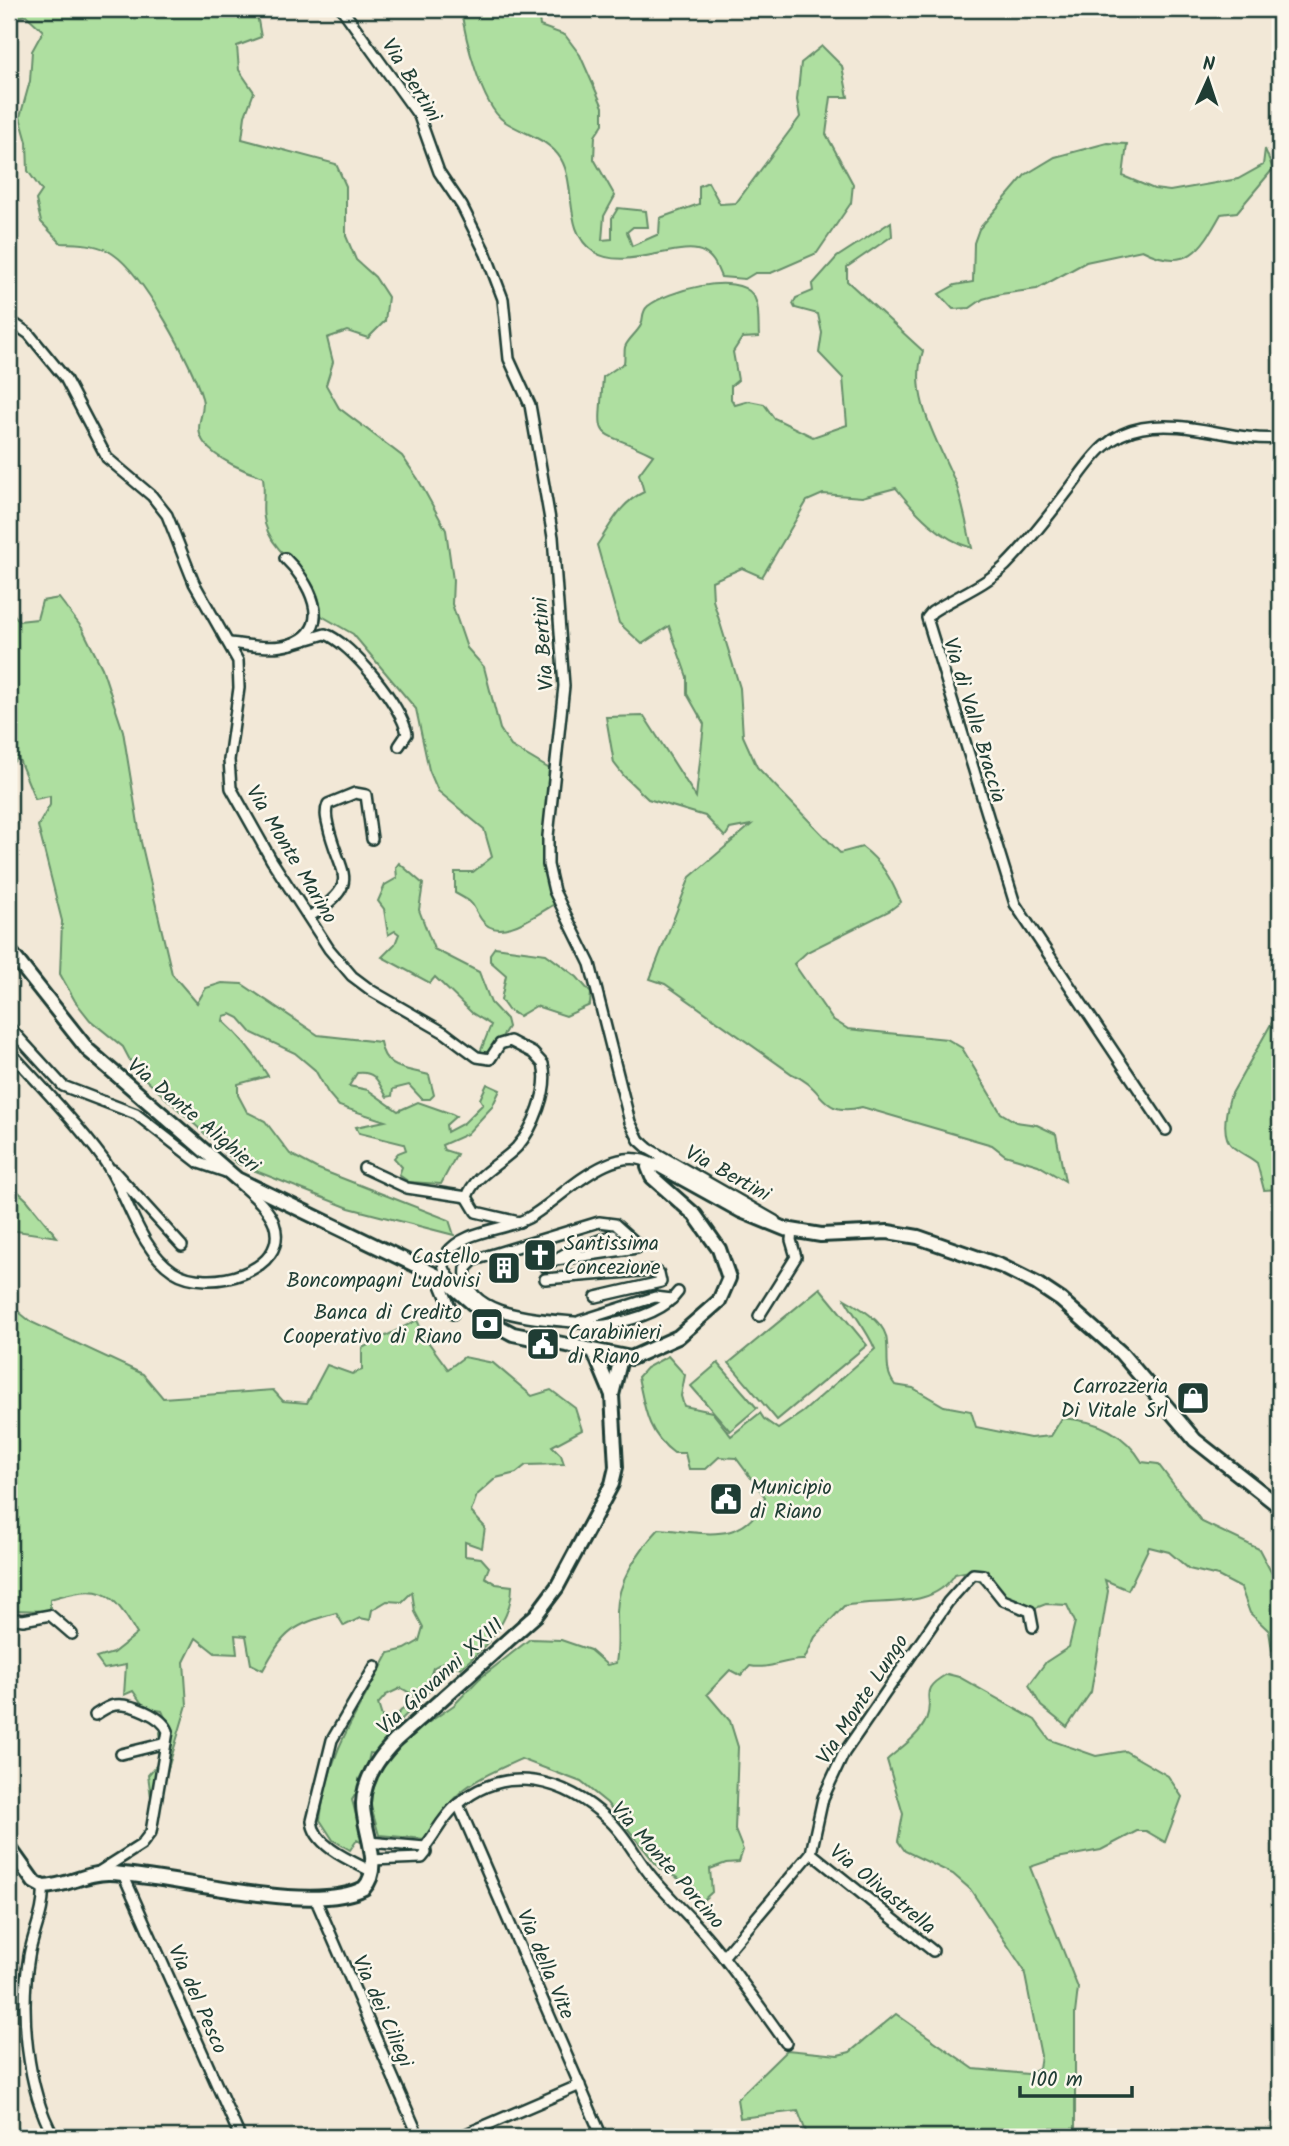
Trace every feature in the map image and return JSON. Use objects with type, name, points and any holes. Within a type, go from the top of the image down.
[{"type":"main road","name":"Via Dante Alighieri","points":[[9,950],[88,1050],[230,1174],[254,1189],[321,1218],[437,1275],[477,1301],[508,1332],[621,1358]]},
{"type":"main road","points":[[621,1358],[647,1353],[684,1333],[721,1299],[729,1281],[727,1265],[717,1245],[695,1215],[652,1177],[648,1167],[654,1165],[741,1211],[788,1230],[827,1236],[888,1232],[911,1235],[1001,1266],[1037,1284],[1060,1300],[1121,1353],[1195,1440],[1280,1507]]},
{"type":"main road","name":"Via Giovanni XXIII","points":[[594,1352],[612,1395]]},
{"type":"main road","name":"Via Giovanni XXIII","points":[[371,1866],[364,1815],[364,1792],[373,1770],[385,1751],[531,1620],[557,1587],[613,1480],[616,1462],[612,1395],[621,1358]]},
{"type":"main road","points":[[11,1854],[34,1882],[43,1887],[96,1874],[123,1874],[315,1898],[361,1890],[368,1883],[371,1866]]},
{"type":"street","name":"Via Bertini","points":[[342,9],[419,116],[439,172],[462,205],[484,249],[503,299],[509,359],[530,405],[554,537],[564,686],[548,865],[554,891],[590,964],[630,1122],[639,1140],[649,1149],[766,1214],[788,1230]]},
{"type":"street","name":"Via Monte Marino","points":[[9,320],[25,330],[61,372],[104,454],[165,512],[194,583],[230,643],[240,674],[229,761],[231,788],[272,861],[336,959],[358,981],[444,1033],[479,1058],[491,1059],[500,1044],[512,1042],[535,1054],[543,1064],[543,1089],[523,1138],[476,1182],[467,1197]]},
{"type":"street","name":"Via di Valle Braccia","points":[[1166,1130],[1015,904],[927,618],[932,611],[1001,570],[1065,495],[1094,454],[1119,436],[1143,428],[1166,426],[1243,438],[1280,438]]},
{"type":"street","points":[[285,558],[307,581],[314,605],[309,629],[291,644]]},
{"type":"street","points":[[230,643],[269,646],[291,644],[325,634],[347,649],[402,718],[407,734],[399,746]]},
{"type":"street","points":[[309,917],[333,900],[343,886],[342,866],[328,825],[327,804],[355,793],[366,795],[372,839]]},
{"type":"street","points":[[9,1027],[63,1086],[139,1116],[199,1163],[230,1174],[270,1216],[275,1227],[275,1243],[263,1261],[248,1271],[217,1281],[204,1282],[182,1276],[164,1264],[143,1233],[105,1161]]},
{"type":"street","points":[[9,1051],[182,1246]]},
{"type":"street","points":[[456,1286],[443,1266],[450,1250],[470,1238],[519,1222],[596,1170],[631,1160],[654,1165]]},
{"type":"street","points":[[364,1168],[407,1188],[467,1197],[476,1212],[519,1222]]},
{"type":"street","points":[[613,1235],[546,1264],[636,1245],[615,1223],[604,1222],[474,1260],[467,1266],[466,1276],[477,1301],[524,1316],[607,1325],[649,1312],[675,1295]]},
{"type":"street","points":[[760,1316],[797,1254],[788,1230]]},
{"type":"street","points":[[545,1279],[657,1270],[661,1282],[596,1297]]},
{"type":"street","points":[[437,1275],[453,1314]]},
{"type":"street","name":"Via Monte Lungo","points":[[723,1957],[811,1853],[824,1798],[840,1760],[948,1602],[973,1574],[982,1574],[1005,1601],[1030,1611],[1033,1626]]},
{"type":"street","points":[[9,1618],[23,1620],[50,1615],[72,1634]]},
{"type":"street","points":[[369,1842],[425,1847],[426,1853],[418,1859],[371,1866],[325,1843],[313,1830],[312,1821],[332,1740],[375,1666]]},
{"type":"street","points":[[95,1715],[118,1705],[144,1713],[167,1727],[157,1801],[147,1839],[96,1874]]},
{"type":"street","points":[[121,1754],[166,1743]]},
{"type":"street","name":"Via Monte Porcino","points":[[425,1847],[441,1822],[458,1804],[483,1788],[520,1777],[547,1784],[584,1802],[614,1825],[650,1875],[685,1911],[723,1957],[786,2043]]},
{"type":"street","name":"Via della Vite","points":[[458,1804],[602,2137]]},
{"type":"street","name":"Via Olivastrella","points":[[811,1853],[933,1951]]},
{"type":"street","name":"Via del Pesco","points":[[123,1874],[240,2137]]},
{"type":"street","points":[[43,1887],[42,1909],[27,1966],[26,2029],[41,2104],[54,2137]]},
{"type":"street","name":"Via dei Ciliegi","points":[[315,1898],[419,2137]]},
{"type":"street","points":[[459,2137],[580,2085]]},
{"type":"green space","points":[[9,9],[256,9],[261,37],[237,46],[239,70],[254,92],[245,116],[242,139],[336,164],[346,186],[346,236],[356,260],[375,277],[388,297],[385,321],[368,338],[347,331],[327,338],[333,362],[326,385],[339,408],[402,456],[418,479],[446,530],[453,580],[452,604],[467,648],[484,667],[500,729],[511,746],[548,768],[554,775],[546,825],[545,855],[549,886],[555,904],[539,914],[518,925],[497,929],[488,926],[472,904],[455,893],[455,872],[473,872],[492,857],[484,829],[438,791],[429,770],[416,709],[353,634],[320,615],[319,601],[309,579],[282,553],[265,525],[263,477],[224,460],[205,444],[199,431],[203,404],[196,382],[165,320],[138,280],[107,250],[61,243],[41,222],[36,200],[42,191],[28,171],[27,142],[20,117],[30,81],[32,51],[43,31],[26,15],[9,19]]},
{"type":"green space","points":[[461,9],[538,9],[540,26],[565,35],[580,55],[603,107],[603,124],[595,136],[594,159],[615,196],[604,216],[602,240],[612,239],[612,218],[618,208],[646,211],[648,227],[633,227],[627,232],[632,246],[659,234],[660,218],[699,204],[699,186],[708,182],[720,204],[736,203],[800,117],[797,100],[801,63],[822,46],[842,66],[848,97],[831,97],[826,134],[853,184],[851,203],[817,253],[771,273],[755,273],[745,279],[721,277],[710,257],[694,249],[621,259],[594,252],[578,233],[569,183],[561,159],[542,141],[504,121],[488,101],[470,53]]},
{"type":"green space","points":[[1107,143],[1127,144],[1123,176],[1154,189],[1170,191],[1238,179],[1263,165],[1265,149],[1273,169],[1237,212],[1221,214],[1207,238],[1191,254],[1171,259],[1157,257],[1142,250],[1086,262],[1037,289],[1001,294],[983,299],[970,308],[953,309],[939,294],[955,285],[973,282],[974,243],[979,229],[1025,175],[1055,157]]},
{"type":"green space","points":[[891,222],[892,236],[847,267],[847,281],[923,351],[919,368],[922,402],[956,484],[972,548],[939,532],[920,516],[896,488],[862,497],[823,494],[807,501],[762,577],[742,568],[712,581],[713,600],[740,688],[743,736],[757,767],[840,853],[862,847],[869,853],[885,872],[901,902],[889,911],[807,952],[794,964],[832,1019],[848,1029],[947,1039],[962,1048],[1001,1113],[1016,1122],[1037,1125],[1056,1134],[1065,1181],[1038,1165],[1005,1155],[992,1145],[862,1107],[848,1109],[830,1105],[803,1080],[665,984],[650,979],[690,877],[751,825],[730,829],[725,837],[705,816],[648,799],[614,763],[606,717],[644,716],[696,797],[704,724],[687,694],[687,677],[669,626],[642,644],[619,623],[597,545],[623,508],[644,492],[639,474],[653,455],[609,436],[604,431],[600,415],[603,377],[624,363],[625,347],[641,325],[648,306],[685,290],[733,284],[745,288],[755,299],[759,337],[742,338],[733,352],[738,380],[731,386],[731,399],[735,405],[749,401],[764,404],[774,418],[813,437],[847,425],[843,378],[819,353],[822,333],[818,314],[795,308],[793,304],[796,298],[813,291],[812,285],[837,257]]},
{"type":"green space","points":[[59,598],[82,628],[102,668],[123,731],[141,842],[172,974],[197,1003],[206,988],[222,983],[242,984],[318,1035],[380,1042],[392,1063],[429,1075],[434,1095],[430,1099],[422,1099],[409,1085],[393,1089],[392,1096],[387,1097],[376,1079],[364,1073],[357,1073],[349,1086],[368,1090],[398,1111],[418,1102],[452,1114],[456,1116],[446,1125],[447,1132],[464,1123],[483,1104],[480,1099],[487,1084],[500,1090],[492,1107],[467,1134],[442,1145],[444,1150],[457,1154],[441,1184],[409,1182],[399,1175],[402,1167],[394,1158],[406,1150],[404,1144],[359,1133],[356,1127],[385,1121],[339,1106],[315,1070],[295,1053],[252,1033],[239,1018],[231,1014],[224,1016],[223,1021],[247,1046],[268,1076],[238,1084],[238,1095],[247,1112],[265,1121],[290,1154],[316,1168],[449,1220],[454,1235],[349,1208],[238,1164],[135,1070],[123,1047],[90,1020],[75,1001],[60,974],[62,921],[38,826],[50,805],[50,796],[35,799],[18,757],[9,767],[9,608],[19,621],[37,619],[42,601]]},
{"type":"green space","points":[[399,863],[423,884],[419,910],[434,949],[479,972],[491,1003],[506,1019],[508,1027],[489,1058],[479,1055],[491,1025],[472,1013],[435,977],[430,983],[382,957],[395,944],[399,934],[395,931],[388,935],[384,909],[378,901],[385,885],[397,878],[396,867]]},
{"type":"green space","points":[[495,947],[546,954],[577,977],[591,993],[590,1005],[566,1016],[536,1006],[519,1016],[508,1010],[501,1000],[506,975],[490,961],[490,954]]},
{"type":"green space","points":[[1280,1008],[1280,1189],[1264,1190],[1257,1163],[1229,1142],[1225,1123],[1230,1097]]},
{"type":"green space","points":[[9,1183],[27,1200],[57,1237],[9,1230]]},
{"type":"green space","points":[[820,1288],[867,1345],[777,1420],[729,1363]]},
{"type":"green space","points":[[845,1299],[869,1315],[884,1330],[889,1374],[895,1385],[913,1388],[944,1406],[971,1411],[976,1427],[1030,1438],[1051,1436],[1062,1418],[1098,1425],[1118,1435],[1142,1462],[1158,1464],[1202,1522],[1259,1549],[1280,1589],[1280,1644],[1272,1650],[1269,1631],[1250,1613],[1241,1588],[1218,1576],[1189,1569],[1169,1552],[1149,1547],[1128,1590],[1105,1580],[1108,1591],[1091,1692],[1067,1727],[1041,1706],[1029,1685],[1046,1662],[1069,1647],[1075,1622],[1067,1605],[1046,1604],[1020,1614],[969,1571],[955,1574],[945,1586],[920,1598],[844,1606],[815,1637],[804,1660],[764,1667],[750,1666],[741,1676],[730,1670],[707,1694],[730,1721],[738,1747],[735,1830],[743,1850],[739,1862],[710,1869],[712,1892],[701,1902],[693,1886],[660,1869],[607,1803],[581,1782],[521,1759],[465,1789],[445,1809],[425,1839],[379,1835],[369,1800],[381,1770],[409,1736],[454,1705],[479,1679],[530,1639],[561,1640],[590,1650],[607,1665],[616,1663],[617,1612],[621,1589],[637,1557],[659,1529],[721,1533],[746,1524],[757,1513],[765,1497],[736,1458],[719,1457],[706,1469],[689,1469],[685,1453],[674,1453],[658,1437],[648,1420],[638,1377],[646,1368],[668,1356],[685,1375],[681,1396],[684,1406],[712,1412],[731,1436],[760,1413],[778,1429],[803,1412],[875,1349]]},
{"type":"green space","points":[[9,1304],[31,1322],[143,1374],[163,1398],[273,1390],[283,1401],[307,1403],[327,1365],[352,1374],[362,1370],[362,1348],[417,1320],[426,1339],[448,1369],[464,1357],[493,1363],[532,1396],[551,1390],[575,1408],[582,1430],[552,1446],[561,1455],[564,1464],[526,1465],[516,1473],[496,1478],[477,1495],[471,1512],[485,1527],[482,1548],[465,1542],[465,1556],[481,1558],[489,1567],[485,1577],[496,1584],[512,1586],[508,1611],[488,1642],[461,1668],[445,1661],[433,1668],[430,1677],[438,1682],[399,1722],[394,1718],[415,1696],[401,1688],[386,1695],[378,1704],[388,1736],[377,1754],[370,1753],[367,1766],[359,1779],[360,1787],[352,1800],[364,1844],[357,1840],[350,1850],[333,1840],[320,1820],[324,1795],[346,1732],[389,1653],[405,1649],[419,1641],[423,1627],[415,1612],[412,1592],[402,1602],[387,1601],[372,1610],[370,1620],[360,1618],[344,1626],[336,1613],[309,1621],[284,1638],[263,1670],[251,1664],[246,1636],[235,1635],[237,1654],[215,1653],[196,1638],[184,1662],[187,1705],[161,1792],[151,1797],[148,1775],[163,1758],[160,1732],[168,1724],[162,1711],[145,1708],[133,1691],[124,1695],[126,1665],[104,1669],[96,1658],[113,1653],[137,1634],[119,1607],[111,1599],[93,1591],[50,1599],[50,1611],[9,1610]]},
{"type":"green space","points":[[718,1363],[757,1408],[730,1431],[691,1386]]},
{"type":"green space","points":[[947,1674],[959,1677],[1035,1720],[1050,1740],[1096,1756],[1125,1751],[1168,1776],[1182,1797],[1165,1842],[1146,1831],[1137,1831],[1101,1850],[1057,1858],[1030,1867],[1078,1988],[1075,2014],[1075,2137],[808,2137],[798,2111],[740,2118],[737,2099],[787,2050],[838,2055],[850,2052],[896,2014],[974,2069],[1028,2074],[1039,2068],[1041,2056],[1024,1970],[970,1889],[953,1874],[905,1851],[898,1841],[903,1814],[887,1760],[923,1726],[928,1712],[929,1690],[937,1680]]},
{"type":"place","name":"Santissima Concezione","points":[[540,1255]]},
{"type":"place","name":"Castello Boncompagni Ludovisi","points":[[504,1268]]},
{"type":"place","name":"Banca di Credito Cooperativo di Riano","points":[[487,1324]]},
{"type":"place","name":"Carabinieri di Riano","points":[[543,1344]]},
{"type":"place","name":"Carrozzeria Di Vitale Srl","points":[[1193,1398]]},
{"type":"place","name":"Municipio di Riano","points":[[726,1499]]}]
